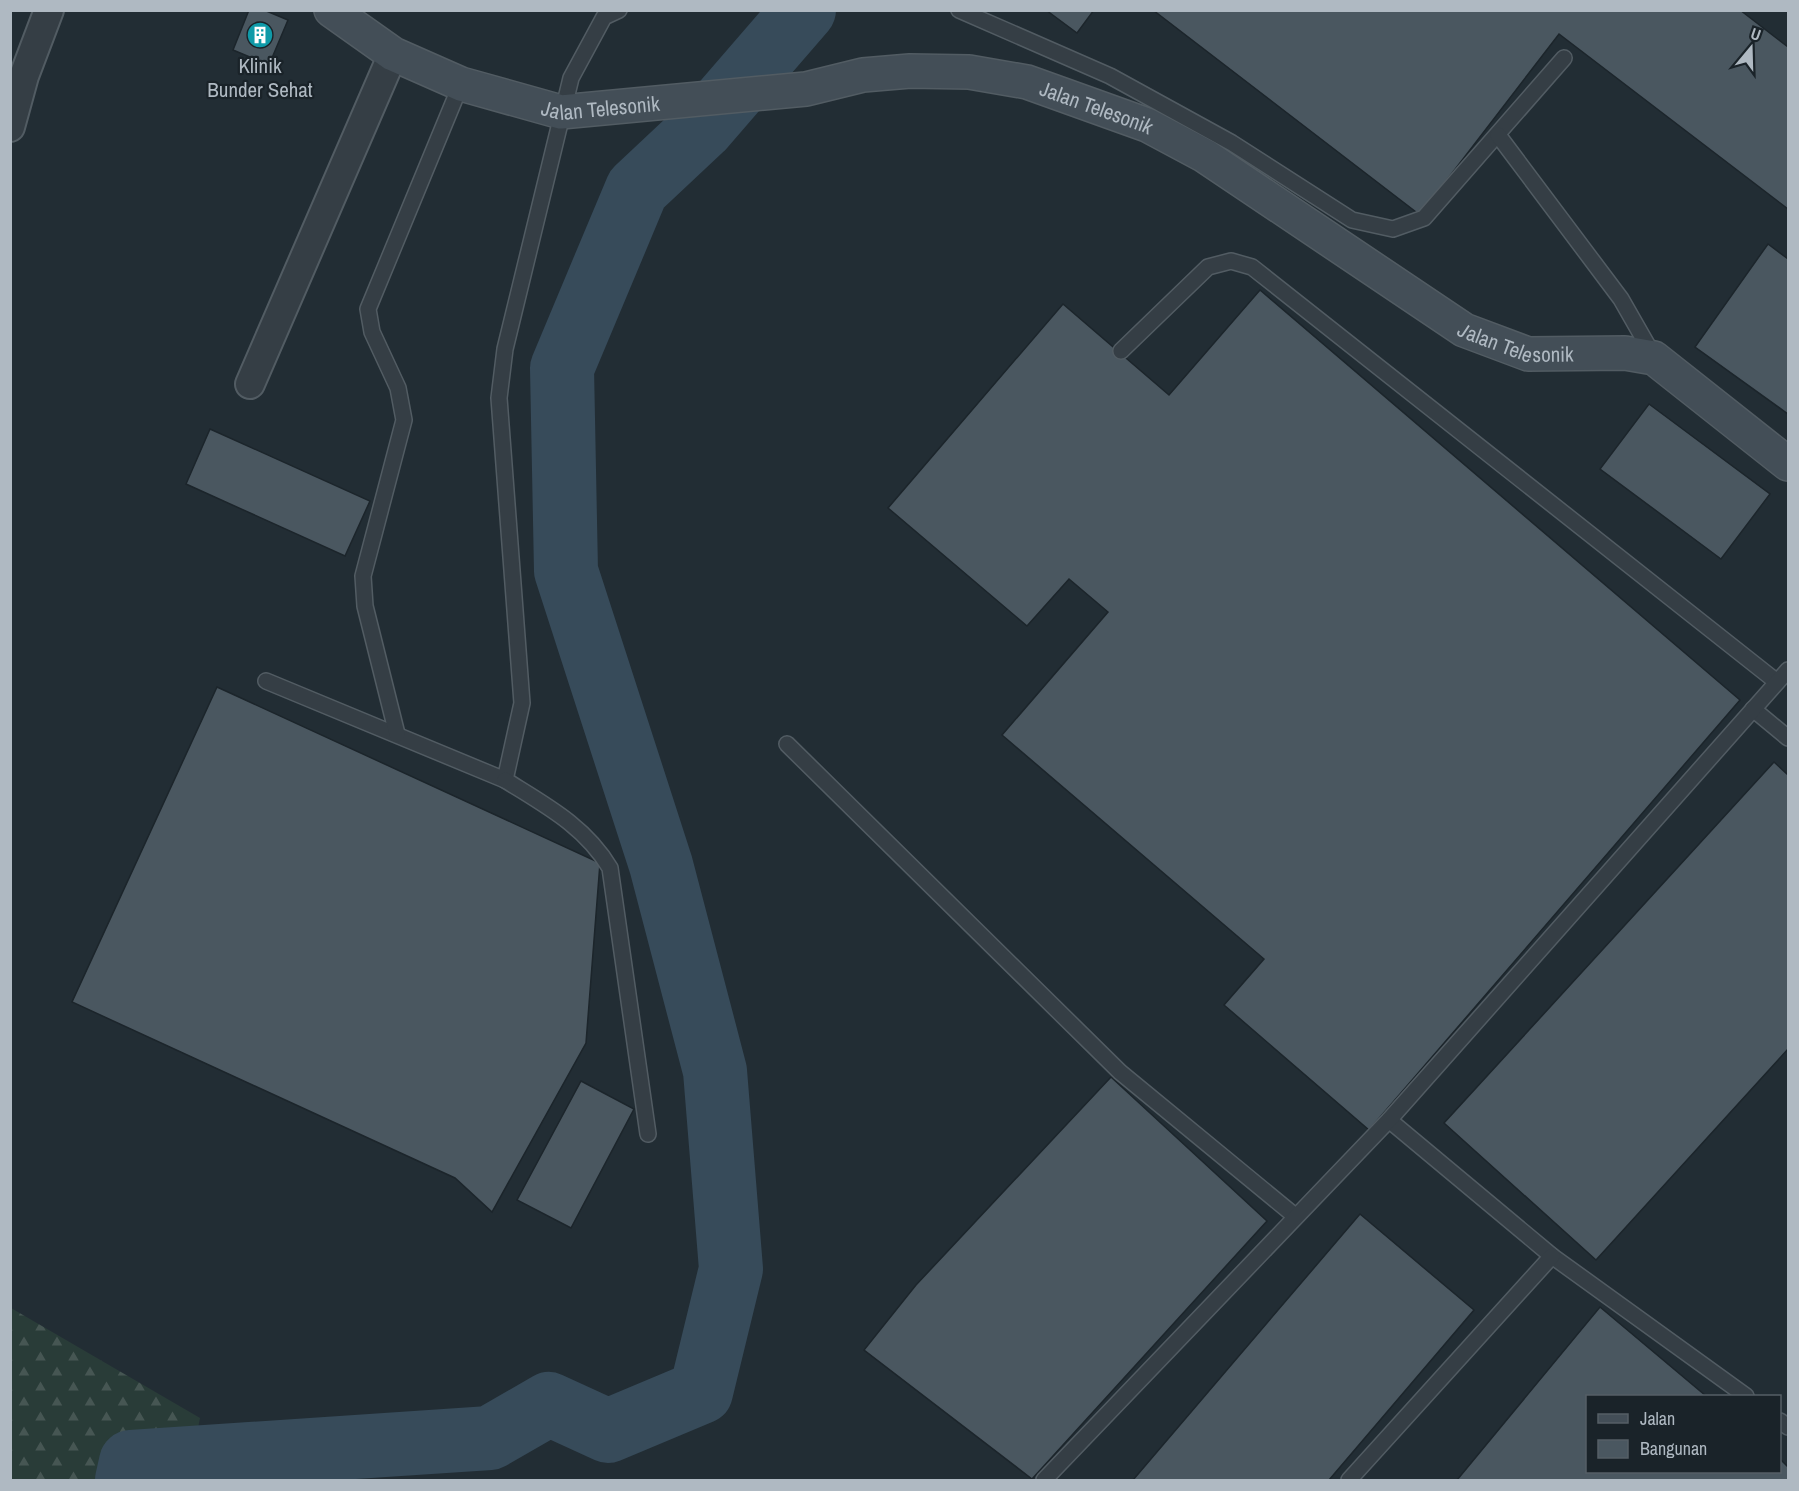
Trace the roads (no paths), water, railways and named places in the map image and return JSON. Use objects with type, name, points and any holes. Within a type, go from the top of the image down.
[{"type":"street","points":[[10,127],[24,76],[49,10]]},
{"type":"street","name":"Jalan Telesonik","points":[[331,10],[393,54],[461,84],[561,112],[618,109],[806,89],[863,75],[910,71],[969,72],[1027,82],[1147,125],[1205,156],[1464,330],[1528,354],[1625,352],[1654,358],[1788,464]]},
{"type":"street","points":[[250,384],[393,54]]},
{"type":"lane","points":[[505,780],[522,703],[499,398],[505,350],[571,78],[604,17],[619,10]]},
{"type":"lane","points":[[959,10],[1110,76],[1232,143],[1352,219],[1393,229],[1424,218],[1564,58]]},
{"type":"lane","points":[[397,734],[365,606],[363,576],[399,449],[404,420],[398,388],[372,332],[368,309],[461,84]]},
{"type":"lane","points":[[1498,135],[1621,299],[1654,358]]},
{"type":"lane","points":[[1121,351],[1208,267],[1231,261],[1252,267],[1777,681]]},
{"type":"lane","points":[[1044,1480],[1389,1119],[1788,670]]},
{"type":"lane","points":[[266,681],[505,780],[560,814],[596,845],[610,868],[648,1134]]},
{"type":"lane","points":[[1753,709],[1788,738]]},
{"type":"lane","points":[[787,744],[1120,1072],[1295,1216]]},
{"type":"lane","points":[[1389,1119],[1552,1256],[1745,1395]]},
{"type":"lane","points":[[1349,1480],[1552,1256]]},
{"type":"waterway","points":[[127,1480],[131,1462],[490,1438],[549,1404],[608,1431],[701,1392],[731,1269],[715,1071],[661,865],[566,571],[562,368],[637,189],[702,128],[804,10]]},
{"type":"place","name":"Klinik Bunder Sehat","points":[[260,35]]}]
